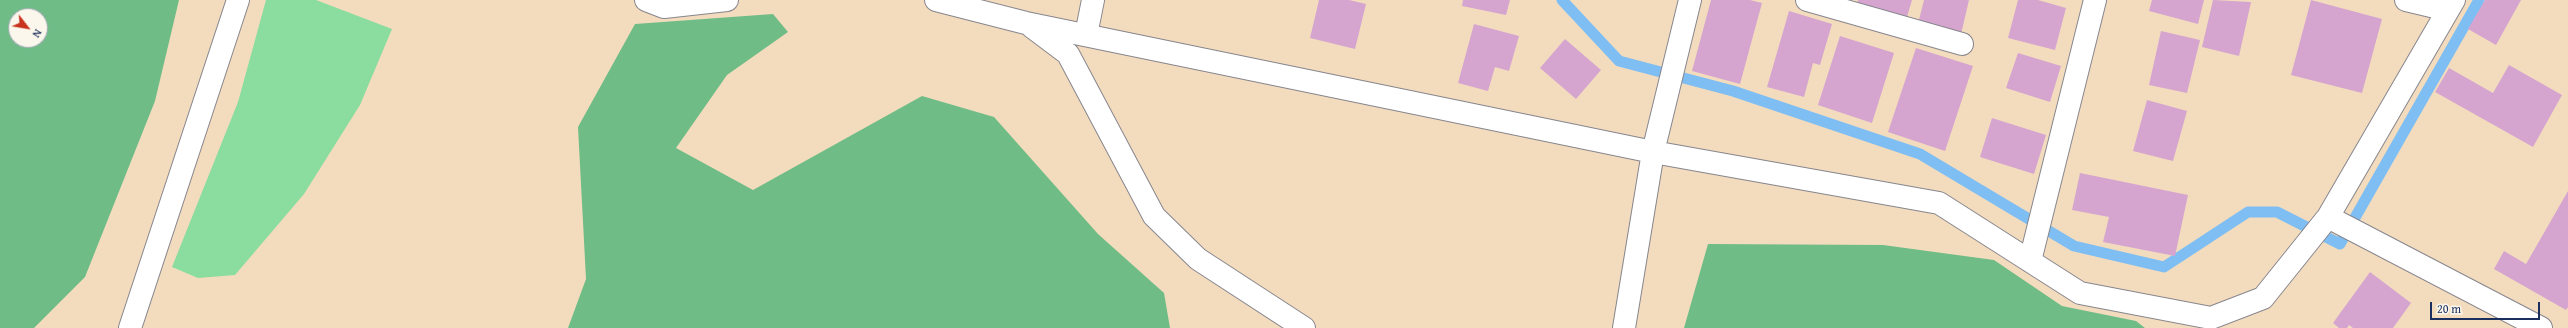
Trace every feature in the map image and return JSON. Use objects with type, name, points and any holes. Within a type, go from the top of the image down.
[{"type":"street","points":[[130,328],[238,0]]},
{"type":"street","points":[[646,0],[664,8],[727,0]]},
{"type":"street","points":[[936,0],[1026,23],[1653,152],[1939,203],[2080,293],[2211,318],[2263,298],[2328,218],[2451,5],[2406,0]]},
{"type":"street","points":[[1086,35],[1092,0]]},
{"type":"street","points":[[1624,328],[1653,152],[1690,0]]},
{"type":"street","points":[[1807,0],[1962,44]]},
{"type":"street","points":[[2030,261],[2095,0]]},
{"type":"street","points":[[1026,23],[1068,54],[1154,216],[1198,259],[1304,328]]},
{"type":"street","points":[[2328,218],[2541,328]]},
{"type":"green space","points":[[0,0],[179,0],[155,101],[85,277],[34,328],[0,328]]},
{"type":"green space","points":[[266,0],[316,0],[392,29],[360,105],[304,194],[235,275],[198,278],[172,267],[238,102]]},
{"type":"green space","points":[[773,14],[788,32],[727,75],[676,148],[753,190],[922,96],[994,117],[1098,234],[1164,293],[1170,328],[568,328],[586,279],[578,127],[635,24]]},
{"type":"green space","points":[[1708,244],[1883,245],[1994,260],[2062,306],[2136,321],[2145,328],[1684,328]]},
{"type":"building","points":[[1319,0],[1349,0],[1366,4],[1355,49],[1310,38]]},
{"type":"building","points":[[1463,0],[1510,0],[1506,15],[1462,6]]},
{"type":"building","points":[[1711,0],[1750,0],[1762,3],[1740,84],[1692,71]]},
{"type":"building","points":[[1858,0],[1912,0],[1907,17],[1857,3]]},
{"type":"building","points":[[1924,0],[1969,0],[1961,34],[1918,24]]},
{"type":"building","points":[[2018,0],[2038,0],[2066,8],[2055,50],[2008,38]]},
{"type":"building","points":[[2152,0],[2204,0],[2198,24],[2149,11]]},
{"type":"building","points":[[2213,0],[2251,2],[2239,56],[2202,47]]},
{"type":"building","points":[[2311,0],[2382,19],[2362,93],[2291,75]]},
{"type":"building","points":[[2485,0],[2521,0],[2496,45],[2468,29]]},
{"type":"building","points":[[1789,11],[1832,24],[1820,65],[1813,63],[1804,97],[1767,87]]},
{"type":"building","points":[[1474,24],[1519,36],[1509,71],[1495,67],[1488,91],[1458,83]]},
{"type":"building","points":[[2161,31],[2200,40],[2187,93],[2149,85]]},
{"type":"building","points":[[1840,36],[1894,53],[1872,123],[1818,105]]},
{"type":"building","points":[[1565,39],[1601,70],[1576,99],[1540,68]]},
{"type":"building","points":[[1916,48],[1973,66],[1945,151],[1888,132]]},
{"type":"building","points":[[2018,53],[2061,66],[2050,102],[2006,88]]},
{"type":"building","points":[[2509,65],[2562,95],[2533,147],[2435,92],[2449,68],[2493,93]]},
{"type":"building","points":[[2147,100],[2187,111],[2173,161],[2133,151]]},
{"type":"building","points":[[1992,118],[2046,135],[2034,174],[1980,157]]},
{"type":"building","points":[[2080,173],[2188,195],[2175,256],[2103,242],[2109,217],[2072,210]]},
{"type":"building","points":[[2568,191],[2568,307],[2566,310],[2494,269],[2504,251],[2526,264]]},
{"type":"building","points":[[2370,272],[2411,303],[2393,328],[2353,328],[2349,325],[2347,328],[2339,328],[2333,323]]},
{"type":"waterway","points":[[1562,0],[1619,61],[1733,91],[1920,154],[2074,246],[2164,267],[2248,212],[2277,212],[2340,244],[2479,0]]}]
